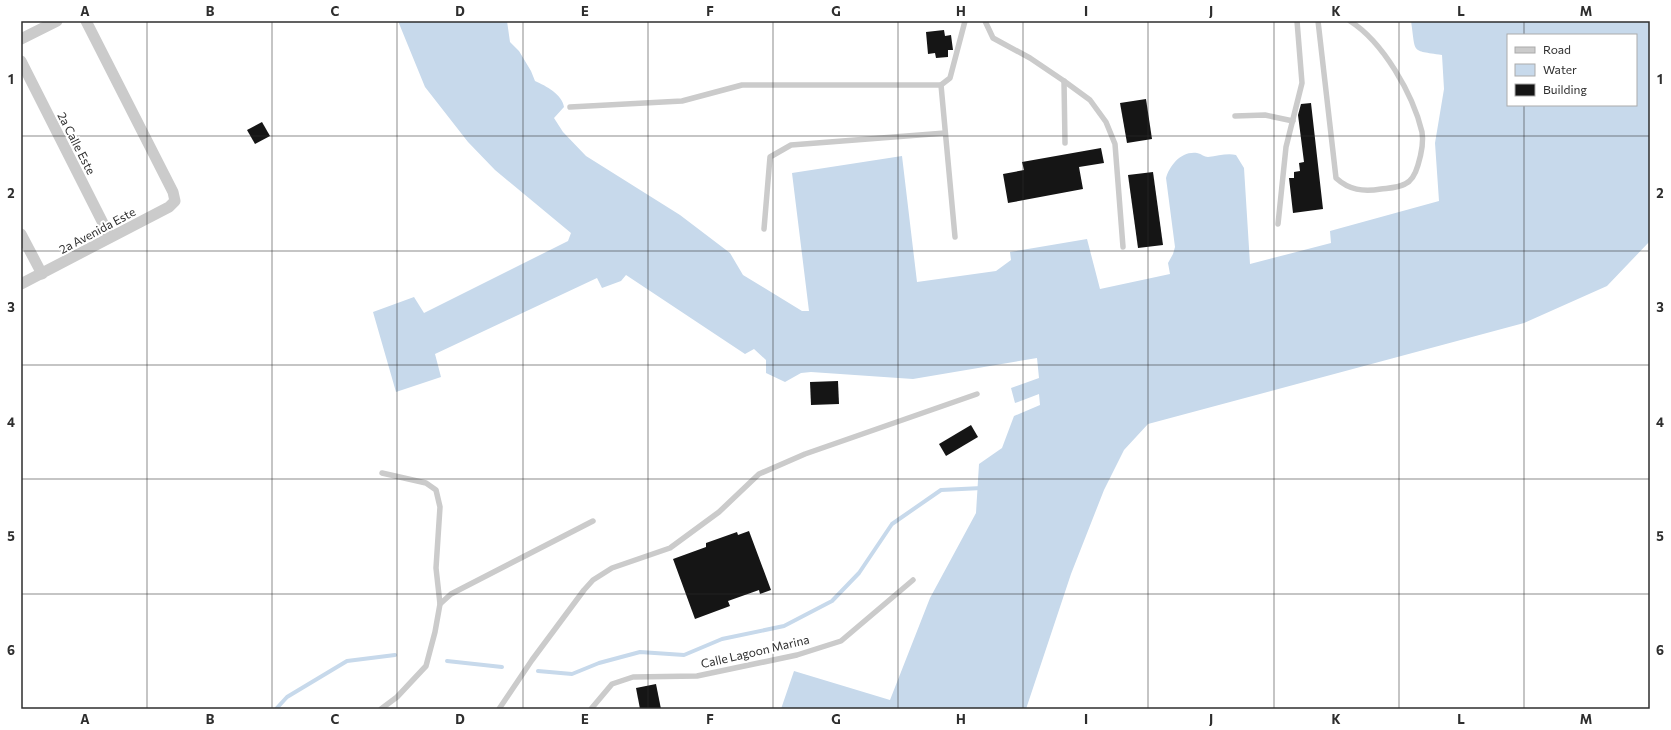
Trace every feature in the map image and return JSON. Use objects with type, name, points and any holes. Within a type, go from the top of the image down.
[{"type":"street","points":[[21,39],[57,21]]},
{"type":"street","name":"2a Avenida Este","points":[[21,284],[169,207],[175,201],[173,192],[86,21]]},
{"type":"street","name":"2a Calle Este","points":[[21,61],[110,237]]},
{"type":"street","points":[[21,234],[42,274]]},
{"type":"lane","points":[[570,107],[682,101],[742,86],[941,85],[950,78],[965,21]]},
{"type":"lane","points":[[985,21],[993,38],[1030,58],[1090,100],[1106,122],[1115,144],[1123,247]]},
{"type":"lane","points":[[1278,224],[1286,147],[1302,83],[1297,21]]},
{"type":"lane","points":[[1318,21],[1336,178],[1346,187],[1367,191],[1406,184],[1416,174],[1422,152],[1422,133],[1417,118],[1404,85],[1384,54],[1360,27],[1350,21]]},
{"type":"lane","points":[[1064,81],[1065,143]]},
{"type":"lane","points":[[941,85],[955,237]]},
{"type":"lane","points":[[1235,116],[1265,115],[1293,121]]},
{"type":"lane","points":[[764,229],[770,157],[782,149],[791,145],[945,133]]},
{"type":"lane","points":[[499,709],[532,660],[593,580],[612,568],[670,548],[719,512],[759,474],[805,454],[977,394]]},
{"type":"lane","points":[[381,709],[397,697],[426,666],[436,632],[440,604],[436,568],[440,507],[436,490],[426,483],[382,472]]},
{"type":"lane","points":[[440,604],[451,594],[593,521]]},
{"type":"lane","name":"Calle Lagoon Marina","points":[[591,709],[612,684],[633,677],[697,676],[797,655],[840,641],[913,580]]},
{"type":"water","points":[[398,21],[507,21],[510,42],[519,51],[535,81],[557,94],[563,102],[564,107],[554,118],[563,132],[586,156],[680,215],[730,253],[743,275],[802,311],[809,311],[792,173],[902,156],[917,282],[996,271],[1011,260],[1010,252],[1087,239],[1100,289],[1170,274],[1168,263],[1175,247],[1166,178],[1173,164],[1186,154],[1197,153],[1208,157],[1233,154],[1236,155],[1244,168],[1250,264],[1331,243],[1330,231],[1439,201],[1435,143],[1444,89],[1442,55],[1419,51],[1416,48],[1413,40],[1411,21],[1650,21],[1650,241],[1607,286],[1524,323],[1148,424],[1124,450],[1104,490],[1071,574],[1026,709],[781,709],[794,671],[890,700],[930,598],[976,513],[979,464],[1002,448],[1014,416],[1040,405],[1039,394],[1015,403],[1011,388],[1039,378],[1037,358],[913,379],[811,372],[801,373],[785,382],[766,373],[766,360],[754,349],[745,354],[626,275],[621,281],[602,288],[597,278],[435,354],[441,377],[396,392],[373,312],[414,297],[424,313],[568,241],[571,233],[495,170],[468,142],[425,87]]},
{"type":"building","points":[[944,30],[945,36],[951,35],[953,50],[948,50],[948,57],[936,58],[935,53],[928,54],[926,32]]},
{"type":"building","points":[[1146,99],[1152,139],[1127,143],[1120,103]]},
{"type":"building","points":[[1311,103],[1323,209],[1293,213],[1289,178],[1294,178],[1294,172],[1300,171],[1299,163],[1304,162],[1298,115],[1301,104]]},
{"type":"building","points":[[262,122],[270,136],[255,144],[247,130]]},
{"type":"building","points":[[1101,148],[1104,163],[1079,167],[1083,189],[1008,203],[1003,174],[1024,170],[1022,162]]},
{"type":"building","points":[[1153,172],[1163,245],[1138,248],[1128,175]]},
{"type":"building","points":[[838,381],[839,404],[811,405],[810,382]]},
{"type":"building","points":[[971,425],[978,437],[946,456],[939,444]]},
{"type":"building","points":[[749,531],[771,590],[760,594],[759,590],[728,601],[730,606],[695,619],[673,559],[706,547],[706,543],[737,532],[738,535]]},
{"type":"building","points":[[656,684],[661,709],[640,709],[636,688]]},
{"type":"waterway","points":[[538,671],[572,674],[599,663],[640,652],[684,655],[722,639],[784,626],[832,601],[859,573],[892,524],[941,490],[982,488]]},
{"type":"waterway","points":[[276,709],[287,697],[347,661],[395,655]]},
{"type":"waterway","points":[[447,661],[502,667]]}]
